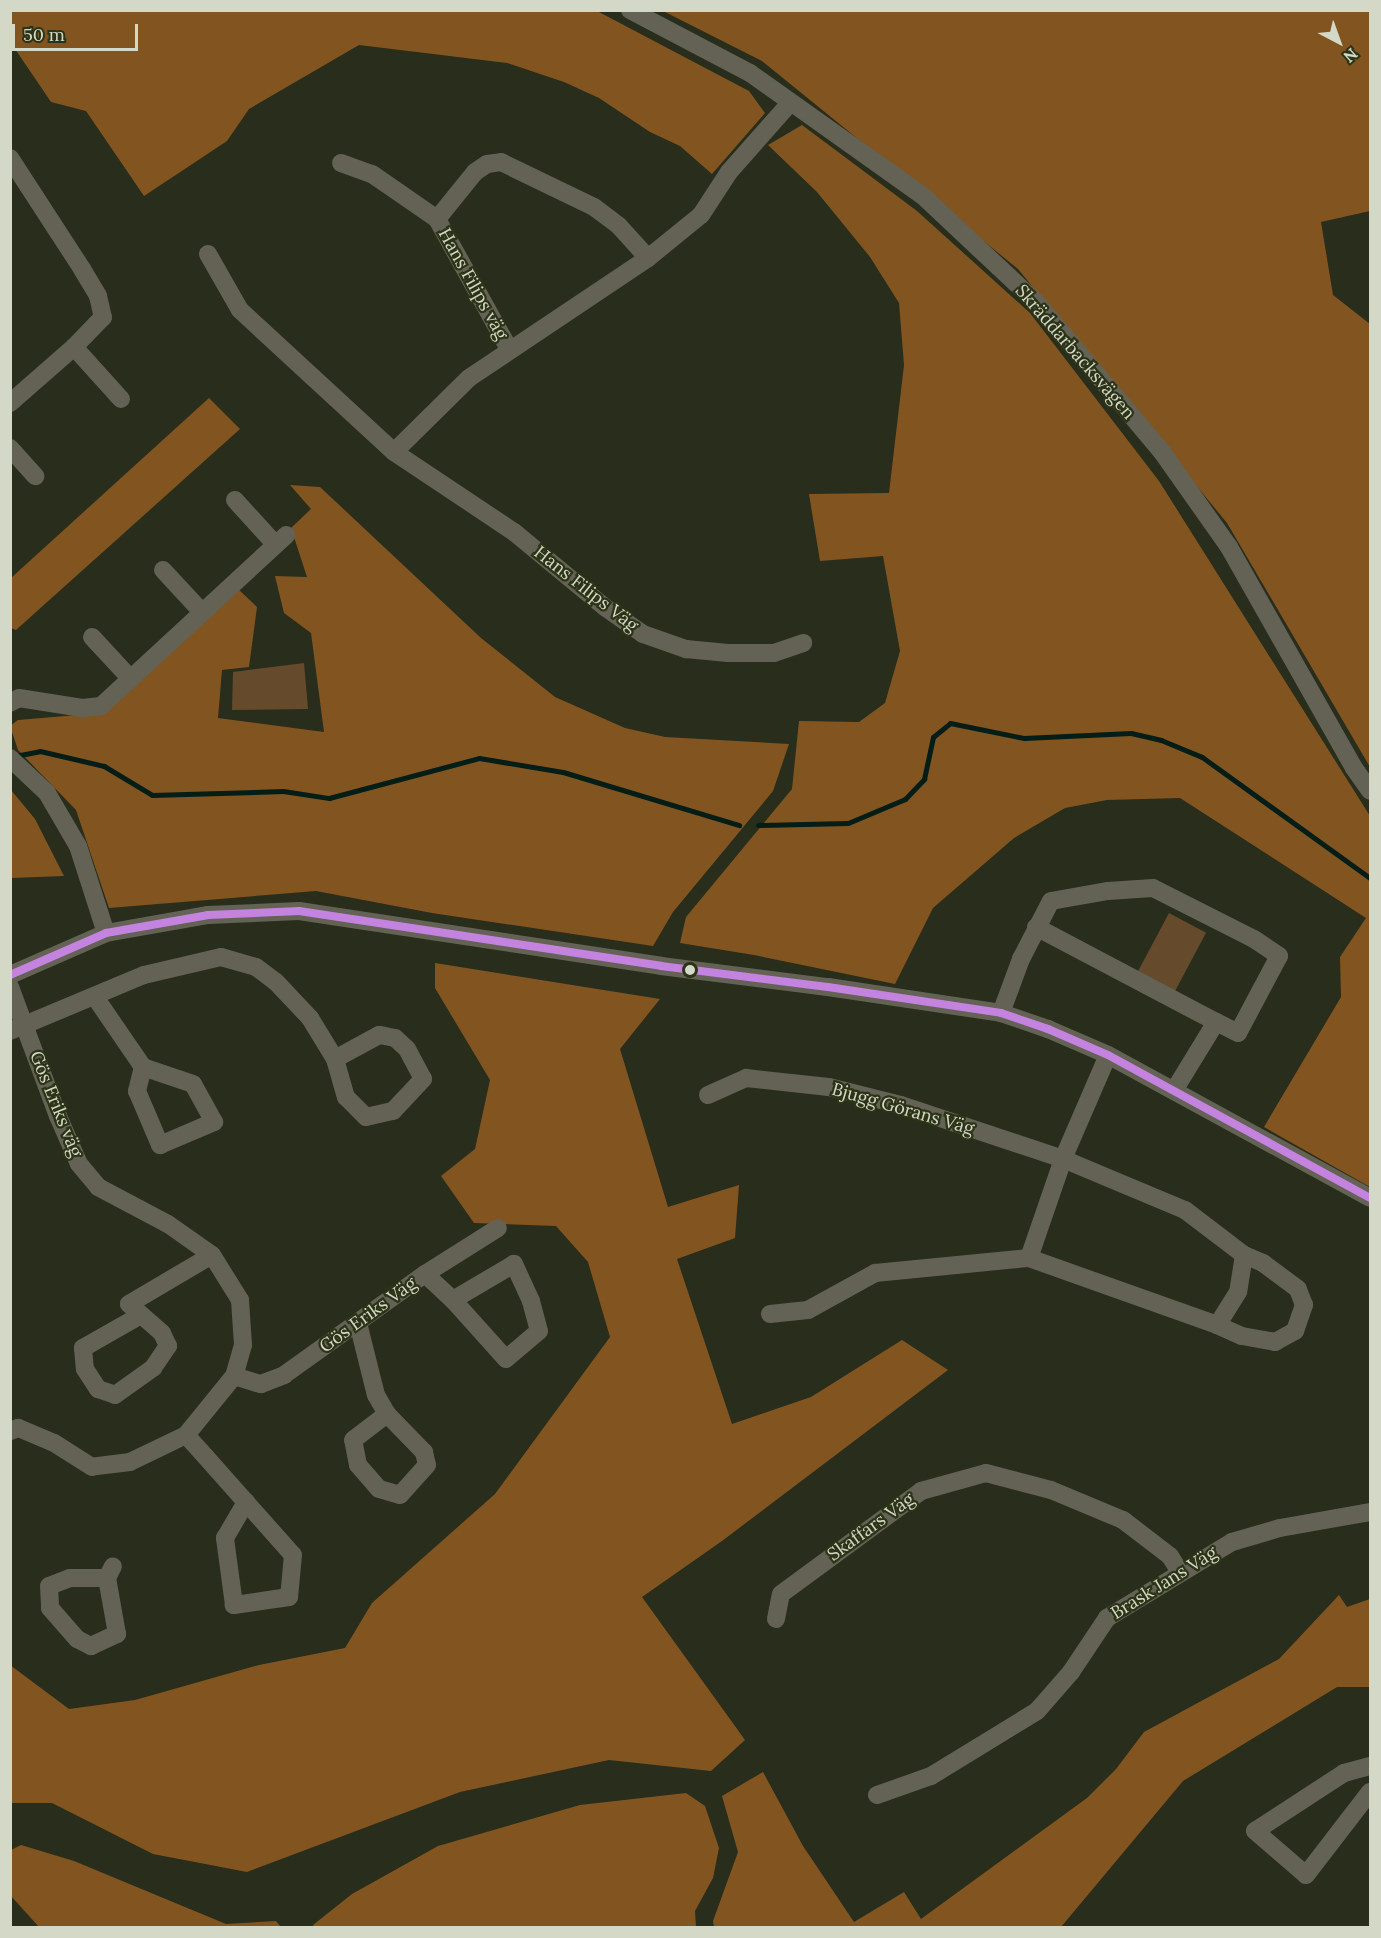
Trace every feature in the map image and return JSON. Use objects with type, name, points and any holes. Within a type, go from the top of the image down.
[{"type":"street","name":"Skräddarbacksvägen","points":[[630,10],[750,73],[923,196],[1037,303],[1162,452],[1229,547],[1354,768],[1371,791]]},
{"type":"street","name":"Hans Filips Väg","points":[[394,452],[469,378],[509,349],[591,298],[648,258],[701,215],[729,172],[790,103]]},
{"type":"street","points":[[10,158],[98,296],[103,317],[74,347],[10,403]]},
{"type":"street","name":"Hans Filips Väg","points":[[341,163],[372,174],[437,219],[476,172],[487,165],[501,162],[594,207],[619,226],[648,258]]},
{"type":"street","name":"Hans Filips väg","points":[[437,219],[509,349]]},
{"type":"street","name":"Hans Filips Väg","points":[[207,254],[240,310],[394,452],[514,532],[606,608],[643,634],[686,649],[728,653],[774,653],[803,642]]},
{"type":"street","points":[[74,347],[121,399]]},
{"type":"street","points":[[10,448],[35,476]]},
{"type":"street","points":[[10,703],[19,698],[82,708],[101,706],[131,679],[280,539],[235,500]]},
{"type":"street","points":[[163,570],[201,611]]},
{"type":"street","points":[[93,637],[131,679]]},
{"type":"street","points":[[10,758],[47,793],[78,846],[106,933]]},
{"type":"street","points":[[1001,1013],[1036,927],[1051,901],[1108,891],[1153,888],[1254,939],[1279,956],[1238,1033],[1036,927]]},
{"type":"street","points":[[10,975],[106,933],[208,915],[299,911],[660,966],[828,987],[1001,1013],[1048,1029],[1108,1055],[1175,1089],[1371,1198]]},
{"type":"street","points":[[19,1028],[144,975],[221,957],[256,967],[276,982],[310,1018],[335,1059],[346,1097],[366,1116],[393,1111],[423,1079],[407,1049],[395,1038],[379,1035],[335,1059]]},
{"type":"street","name":"Gös Eriks väg","points":[[10,987],[19,1028],[79,1164],[98,1187],[168,1224],[212,1255],[240,1300],[243,1345],[234,1376],[186,1435],[130,1462],[92,1467],[54,1443],[18,1428],[10,1431]]},
{"type":"street","points":[[95,997],[143,1067],[193,1084],[214,1122],[160,1145],[137,1092],[143,1067]]},
{"type":"street","points":[[1175,1089],[1216,1022]]},
{"type":"street","points":[[1029,1258],[1063,1159],[1108,1055]]},
{"type":"street","name":"Bjugg Görans Väg","points":[[708,1095],[746,1078],[829,1087],[901,1105],[1063,1159],[1185,1210],[1244,1255],[1263,1263],[1298,1289],[1304,1305],[1295,1331],[1275,1342],[1242,1336],[1029,1258],[875,1273],[808,1310],[770,1314]]},
{"type":"street","name":"Gös Eriks Väg","points":[[234,1376],[261,1384],[284,1375],[425,1274],[498,1228]]},
{"type":"street","points":[[141,1315],[83,1348],[85,1369],[98,1389],[115,1395],[153,1368],[168,1346],[162,1333],[129,1304],[212,1255]]},
{"type":"street","points":[[1217,1325],[1238,1292],[1244,1255]]},
{"type":"street","name":"Gös Eriks väg","points":[[425,1274],[453,1300],[506,1359],[539,1331],[531,1301],[514,1264],[453,1300]]},
{"type":"street","name":"Gös Eriks väg","points":[[358,1323],[376,1395],[387,1413],[424,1452],[427,1465],[400,1495],[379,1489],[358,1466],[353,1440],[387,1413]]},
{"type":"street","points":[[186,1435],[246,1502],[293,1555],[289,1597],[234,1605],[225,1538],[246,1502]]},
{"type":"street","name":"Skaffars Väg","points":[[776,1619],[781,1594],[921,1491],[986,1473],[1051,1490],[1123,1520],[1170,1556],[1180,1572]]},
{"type":"street","name":"Brask Jans Väg","points":[[877,1795],[931,1776],[1037,1711],[1071,1671],[1107,1618],[1180,1572],[1242,1539],[1280,1528],[1371,1512]]},
{"type":"street","points":[[1371,1766],[1344,1773],[1254,1831],[1306,1875],[1371,1792]]},
{"type":"shaded area","points":[[10,11],[597,11],[749,91],[765,113],[712,174],[680,146],[650,132],[599,98],[564,82],[507,63],[359,45],[249,109],[227,141],[144,196],[86,111],[51,102],[11,43]]},
{"type":"shaded area","points":[[663,11],[1370,11],[1370,211],[1321,222],[1333,295],[1370,324],[1370,767],[1227,523],[1018,269],[762,61]]},
{"type":"shaded area","points":[[802,125],[917,211],[1030,313],[1159,481],[1370,816],[1370,1187],[1264,1127],[1341,997],[1340,957],[1366,918],[1180,798],[1107,800],[1065,808],[1014,838],[933,908],[895,984],[754,955],[680,943],[686,917],[792,789],[799,721],[859,722],[885,703],[900,651],[883,556],[820,561],[809,494],[889,493],[904,365],[899,303],[870,257],[817,192],[768,145]]},
{"type":"shaded area","points":[[209,398],[240,429],[16,630],[11,628],[11,578]]},
{"type":"shaded area","points":[[290,485],[320,487],[481,638],[555,697],[625,728],[665,737],[789,744],[773,791],[673,912],[653,946],[432,913],[316,891],[109,908],[76,810],[18,750],[10,726],[18,720],[101,713],[237,588],[257,607],[249,667],[222,670],[218,718],[324,732],[311,633],[284,613],[275,576],[307,577],[291,528],[311,509]]},
{"type":"shaded area","points":[[304,663],[308,709],[232,710],[233,672]]},
{"type":"shaded area","points":[[11,790],[35,819],[64,876],[11,878]]},
{"type":"shaded area","points":[[1169,913],[1206,933],[1172,996],[1135,977]]},
{"type":"shaded area","points":[[435,963],[660,999],[620,1049],[668,1207],[739,1185],[735,1238],[677,1259],[732,1424],[811,1397],[902,1340],[948,1370],[722,1541],[642,1597],[745,1740],[711,1771],[609,1760],[460,1792],[247,1872],[153,1854],[52,1803],[11,1803],[10,1665],[69,1709],[135,1700],[259,1665],[345,1648],[372,1603],[495,1494],[610,1337],[588,1262],[556,1226],[474,1223],[441,1176],[475,1149],[490,1080],[435,988]]},
{"type":"shaded area","points":[[1339,1595],[1347,1607],[1370,1599],[1370,1687],[1337,1687],[1183,1781],[1061,1927],[714,1927],[713,1921],[738,1852],[722,1796],[763,1772],[803,1846],[854,1922],[904,1892],[921,1919],[1087,1798],[1116,1769],[1144,1732],[1279,1659]]},
{"type":"shaded area","points":[[686,1793],[705,1806],[719,1848],[713,1878],[695,1911],[696,1927],[315,1928],[313,1925],[352,1894],[438,1846],[580,1805]]},
{"type":"shaded area","points":[[21,1845],[74,1861],[226,1924],[276,1921],[281,1927],[39,1927],[11,1896],[11,1850]]},
{"type":"waterway","points":[[758,825],[848,823],[905,799],[924,779],[933,737],[950,723],[1024,738],[1131,733],[1161,740],[1202,757],[1370,878]]},
{"type":"waterway","points":[[15,756],[40,751],[104,766],[152,795],[283,791],[329,798],[479,758],[563,772],[739,825]]},
{"type":"transit line","points":[[10,975],[106,933],[208,915],[299,911],[661,966],[828,987],[1001,1013],[1048,1029],[1108,1055],[1370,1198]]}]
